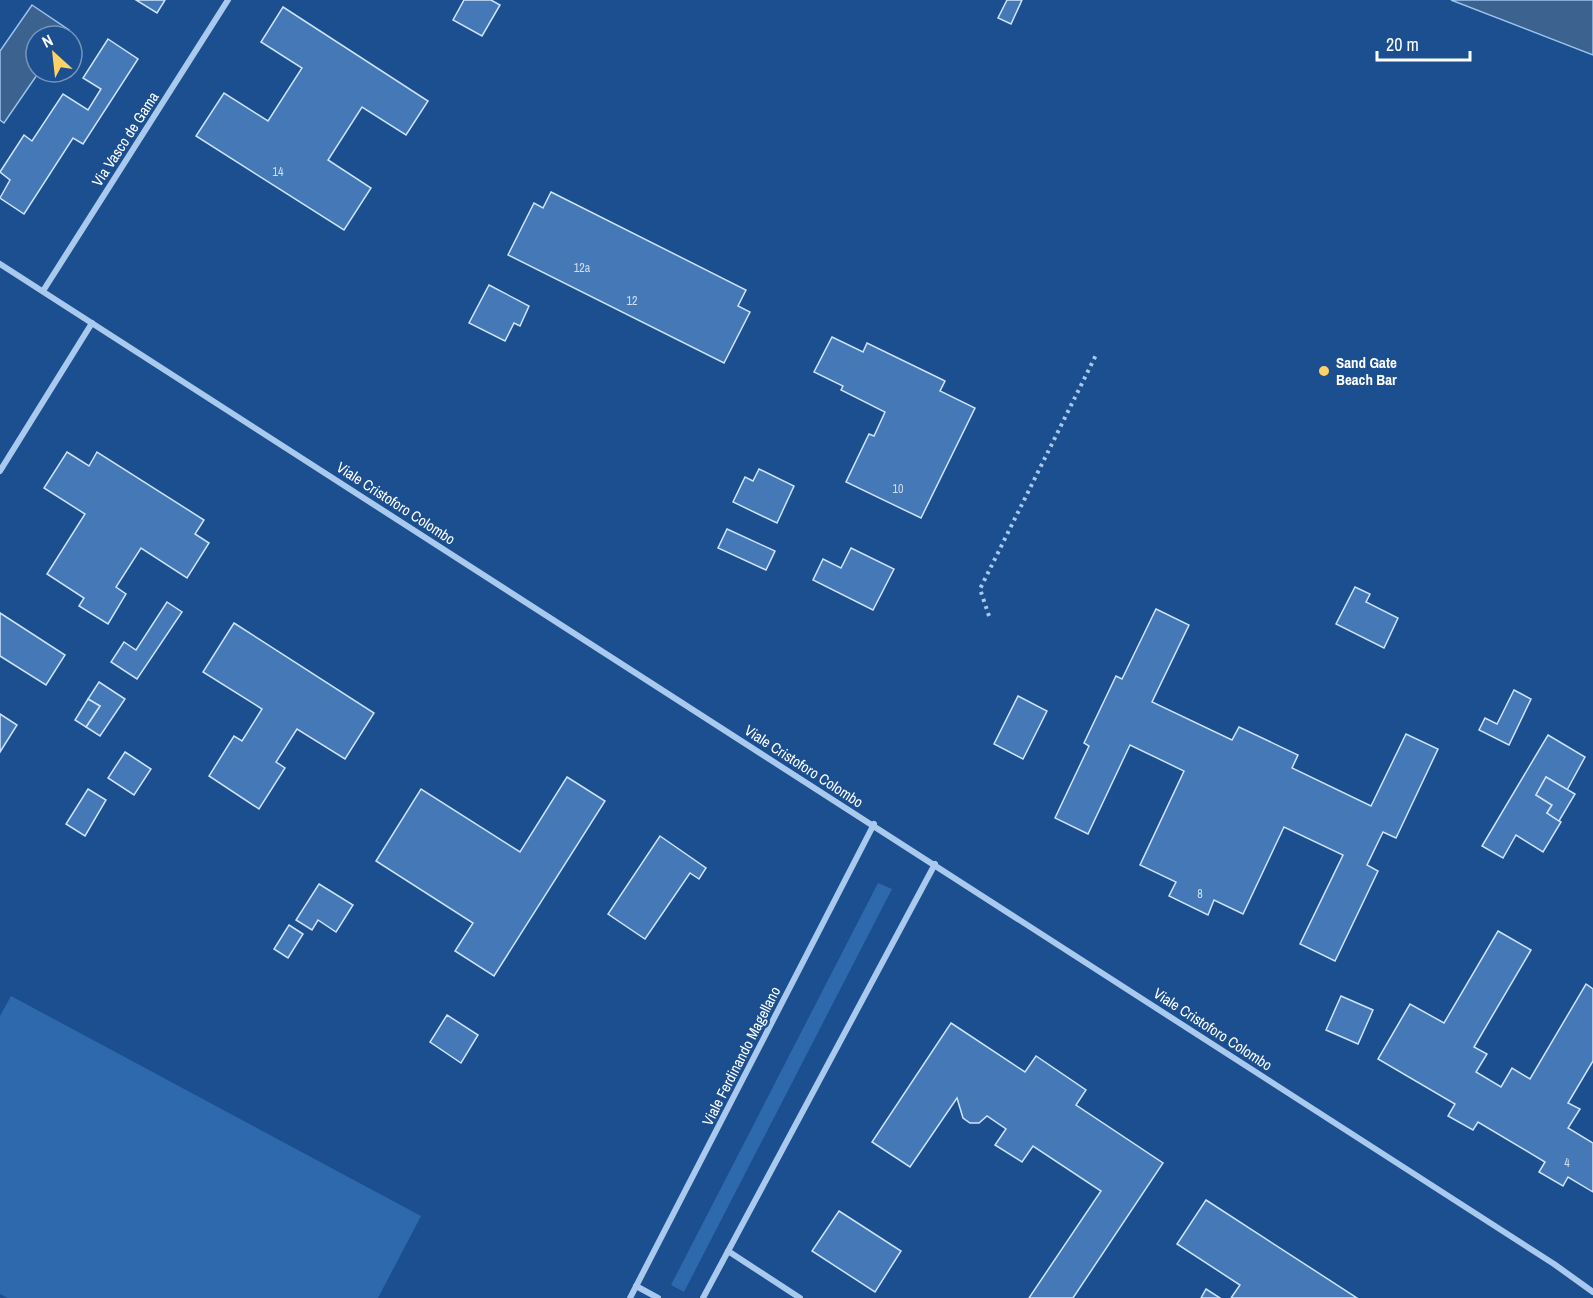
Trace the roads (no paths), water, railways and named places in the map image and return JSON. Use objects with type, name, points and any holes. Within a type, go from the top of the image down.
[{"type":"street","name":"Via Vasco de Gama","points":[[43,291],[228,0]]},
{"type":"street","name":"Viale Cristoforo Colombo","points":[[0,264],[874,824],[1554,1264],[1593,1292]]},
{"type":"street","points":[[0,471],[92,323]]},
{"type":"street","name":"Viale Ferdinando Magellano","points":[[630,1298],[874,824]]},
{"type":"street","points":[[703,1298],[935,864]]},
{"type":"street","points":[[728,1251],[800,1298]]},
{"type":"street","points":[[636,1286],[658,1298]]},
{"type":"place","name":"Sand Gate Beach Bar","points":[[1324,371]]}]
